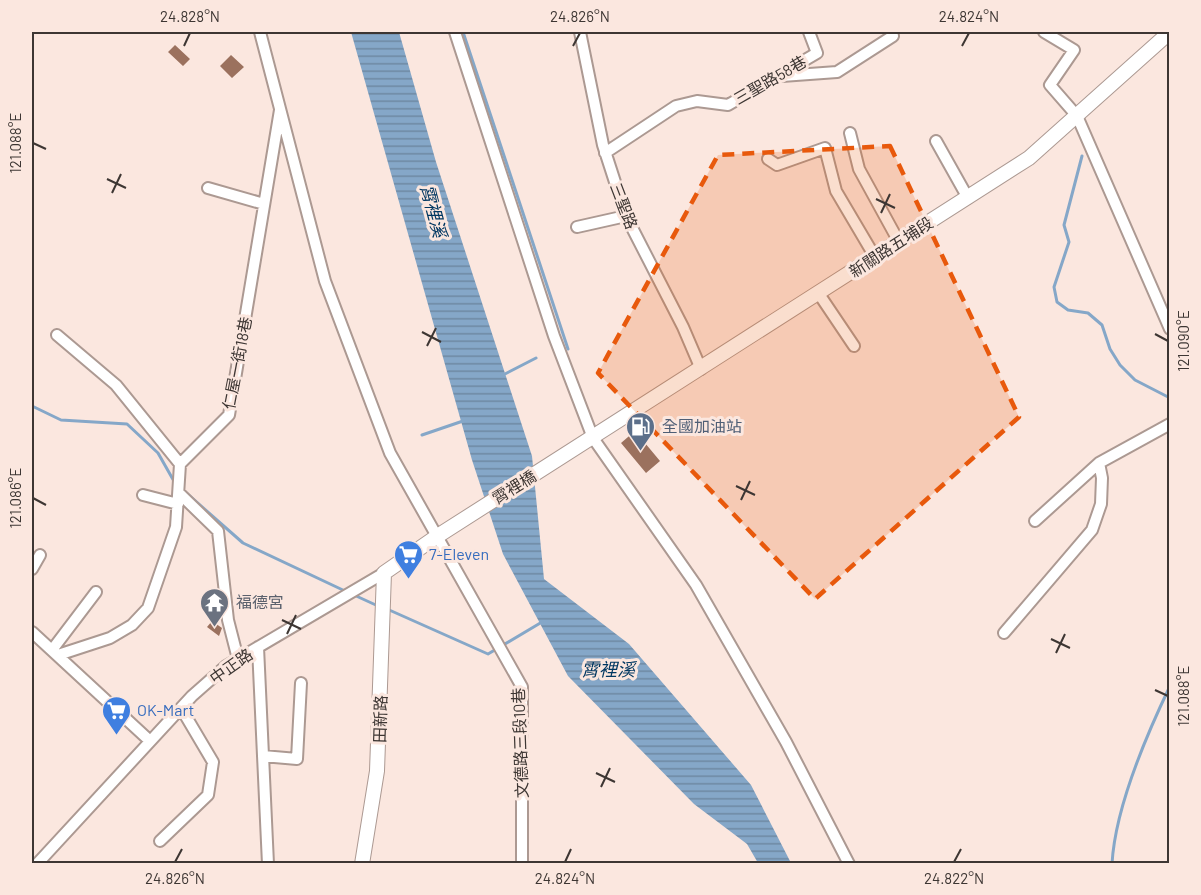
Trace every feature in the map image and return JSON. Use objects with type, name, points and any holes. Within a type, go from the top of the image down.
[{"type":"main road","name":"新關路五埔段","points":[[593,438],[1029,158],[1168,32]]},
{"type":"main road","name":"霄裡橋","points":[[436,537],[593,438]]},
{"type":"main road","name":"中正路","points":[[384,573],[436,537]]},
{"type":"main road","name":"田新路","points":[[362,864],[377,771],[384,573]]},
{"type":"street","name":"仁屋一街18巷","points":[[180,464],[229,415],[280,106],[260,32]]},
{"type":"street","points":[[455,32],[554,336],[593,438],[696,585],[786,742],[849,864]]},
{"type":"street","name":"三聖路","points":[[580,32],[605,153],[626,216],[683,327],[701,369]]},
{"type":"street","name":"三聖路58巷","points":[[605,153],[676,106],[697,102],[728,105],[777,77],[817,53],[809,32]]},
{"type":"street","points":[[1044,32],[1074,50],[1050,85],[1077,116],[1170,329]]},
{"type":"street","points":[[777,77],[837,72],[893,36]]},
{"type":"street","name":"文德路三段10巷","points":[[280,106],[325,281],[390,453],[522,687],[522,864]]},
{"type":"street","points":[[850,133],[858,169],[899,242]]},
{"type":"street","points":[[936,141],[968,198]]},
{"type":"street","points":[[768,159],[777,165],[825,148],[836,191],[876,258]]},
{"type":"street","points":[[208,188],[264,204]]},
{"type":"street","points":[[577,227],[626,216]]},
{"type":"street","points":[[819,294],[854,346]]},
{"type":"street","points":[[55,652],[110,638],[132,625],[148,608],[176,527],[180,464],[116,385],[57,335]]},
{"type":"street","points":[[1035,521],[1099,463],[1170,424]]},
{"type":"street","points":[[1004,633],[1092,530],[1101,504],[1102,478],[1099,463]]},
{"type":"street","points":[[143,495],[179,498],[218,531],[228,620],[238,659]]},
{"type":"street","points":[[32,569],[40,555]]},
{"type":"street","name":"中正路","points":[[37,864],[181,708],[226,666],[384,573]]},
{"type":"street","points":[[55,652],[96,592]]},
{"type":"street","points":[[34,638],[55,652],[150,741]]},
{"type":"street","points":[[258,647],[268,864]]},
{"type":"street","points":[[263,756],[297,759],[301,683]]},
{"type":"street","points":[[160,841],[208,795],[213,762],[181,708]]},
{"type":"highlighted area","points":[[890,146],[1019,417],[815,599],[598,373],[718,155]]},
{"type":"water","name":"霄裡溪","points":[[351,32],[399,32],[436,162],[532,456],[544,579],[629,644],[751,785],[791,863],[758,863],[747,844],[694,804],[568,676],[503,554],[472,460]]},
{"type":"building","points":[[175,45],[190,59],[183,66],[168,52]]},
{"type":"building","points":[[231,55],[244,67],[232,78],[220,66]]},
{"type":"building","name":"全國加油站","points":[[635,431],[660,461],[646,473],[621,443]]},
{"type":"building","name":"福德宮","points":[[212,621],[222,628],[219,636],[207,627]]},
{"type":"waterway","points":[[463,32],[568,349]]},
{"type":"waterway","points":[[1082,156],[1064,225],[1069,242],[1054,287],[1057,302],[1068,310],[1088,313],[1102,325],[1110,349],[1120,365],[1135,380],[1170,398]]},
{"type":"waterway","points":[[503,375],[536,358]]},
{"type":"waterway","points":[[32,406],[61,420],[127,424],[158,453],[175,483]]},
{"type":"waterway","points":[[422,435],[463,421]]},
{"type":"waterway","points":[[184,491],[243,543],[345,591]]},
{"type":"waterway","points":[[354,595],[378,606]]},
{"type":"waterway","points":[[387,609],[488,654],[542,622]]},
{"type":"waterway","points":[[1112,864],[1114,842],[1125,796],[1151,727],[1170,686]]},
{"type":"place","name":"全國加油站","points":[[641,452]]},
{"type":"place","name":"7-Eleven","points":[[408,580]]},
{"type":"place","name":"福德宮","points":[[215,628]]},
{"type":"place","name":"OK-Mart","points":[[116,736]]}]
